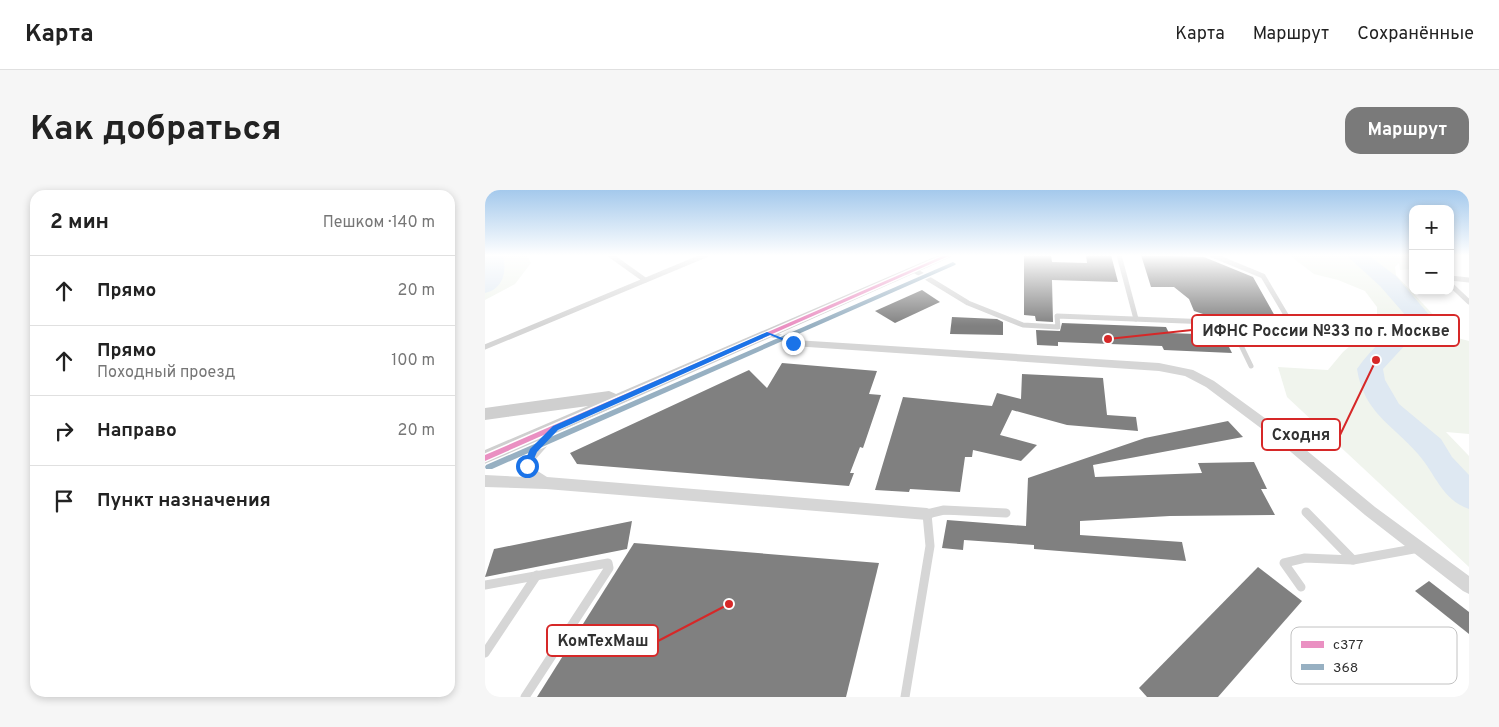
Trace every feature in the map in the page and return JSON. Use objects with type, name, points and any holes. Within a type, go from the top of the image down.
[{"type":"main road","points":[[485,458],[893,279]]},
{"type":"main road","points":[[485,414],[632,393]]},
{"type":"main road","points":[[511,410],[548,412],[557,416],[559,421],[556,428]]},
{"type":"street","points":[[770,333],[793,343],[1159,367],[1189,373],[1210,384],[1283,438],[1469,586]]},
{"type":"street","points":[[546,483],[532,477],[528,472],[528,459],[556,428]]},
{"type":"street","points":[[485,481],[546,483],[927,514]]},
{"type":"lane","points":[[485,347],[648,279]]},
{"type":"lane","points":[[927,279],[968,303],[1023,325],[1058,326],[1057,316],[1210,322],[1235,334],[1299,337],[1265,279]]},
{"type":"lane","points":[[1125,279],[1136,319]]},
{"type":"lane","points":[[1456,279],[1469,280]]},
{"type":"lane","points":[[1454,288],[1469,302]]},
{"type":"lane","points":[[1235,334],[1251,366]]},
{"type":"lane","points":[[905,697],[930,546],[927,514],[944,510],[1006,513]]},
{"type":"lane","points":[[1306,512],[1353,560]]},
{"type":"lane","points":[[1301,587],[1284,563],[1305,558],[1353,560],[1419,548]]},
{"type":"lane","points":[[485,585],[608,563],[609,568],[525,697]]},
{"type":"lane","points":[[485,652],[537,575]]},
{"type":"shaded area","points":[[485,279],[519,279],[515,284],[485,300]]},
{"type":"shaded area","points":[[1333,279],[1399,279],[1409,289],[1409,295],[1415,295],[1454,337],[1469,341],[1469,434],[1446,432],[1469,456],[1469,567],[1287,397],[1278,367],[1328,370],[1343,352],[1377,323],[1377,307],[1365,291]]},
{"type":"building","points":[[1024,279],[1117,279],[1118,282],[1052,280],[1053,322],[1036,321],[1035,316],[1024,315]]},
{"type":"building","points":[[1148,279],[1254,279],[1280,325],[1230,323],[1194,311],[1189,299],[1174,287],[1151,287]]},
{"type":"building","points":[[922,290],[940,302],[895,323],[875,311]]},
{"type":"building","points":[[952,317],[997,319],[1003,322],[1003,335],[950,334]]},
{"type":"building","points":[[1062,323],[1166,327],[1169,333],[1223,335],[1232,353],[1164,350],[1162,346],[1058,342],[1058,346],[1037,345],[1036,330],[1060,331]]},
{"type":"building","points":[[782,363],[877,371],[869,394],[881,395],[863,448],[860,447],[850,473],[854,473],[849,486],[577,464],[570,453],[749,370],[767,388]]},
{"type":"building","points":[[1022,374],[1103,378],[1107,415],[1136,417],[1138,431],[1067,425],[1012,410],[1000,435],[1037,445],[1021,461],[973,450],[972,457],[965,457],[960,492],[910,489],[909,492],[875,490],[903,397],[992,406],[997,393],[1021,399]]},
{"type":"building","points":[[1228,421],[1243,437],[1093,465],[1095,477],[1202,473],[1198,463],[1254,462],[1267,489],[1261,489],[1275,515],[1170,516],[1080,521],[1080,535],[1182,542],[1186,561],[1034,549],[1034,545],[964,540],[963,550],[942,548],[947,520],[1026,526],[1028,478],[1145,438]]},
{"type":"building","points":[[632,521],[627,549],[485,577],[494,549]]},
{"type":"building","points":[[634,543],[879,563],[846,697],[537,697]]},
{"type":"building","points":[[1258,567],[1302,601],[1218,697],[1147,697],[1139,688]]},
{"type":"building","points":[[1429,581],[1469,612],[1469,634],[1415,591]]},
{"type":"waterway","points":[[485,287],[492,279]]},
{"type":"waterway","points":[[1385,279],[1419,317],[1389,346],[1370,369],[1372,380],[1388,410],[1430,447],[1441,465],[1469,496]]},
{"type":"transit line","name":"с377","points":[[485,458],[895,279]]},
{"type":"transit line","name":"368","points":[[489,467],[919,279]]},
{"type":"place","name":"ИФНС России №33 по г. Москве","points":[[1108,339]]},
{"type":"place","name":"Сходня","points":[[1376,360]]},
{"type":"place","name":"КомТехМаш","points":[[729,604]]},
{"type":"route","points":[[527,466],[528,459],[533,451],[556,428],[770,333],[793,343]]}]
